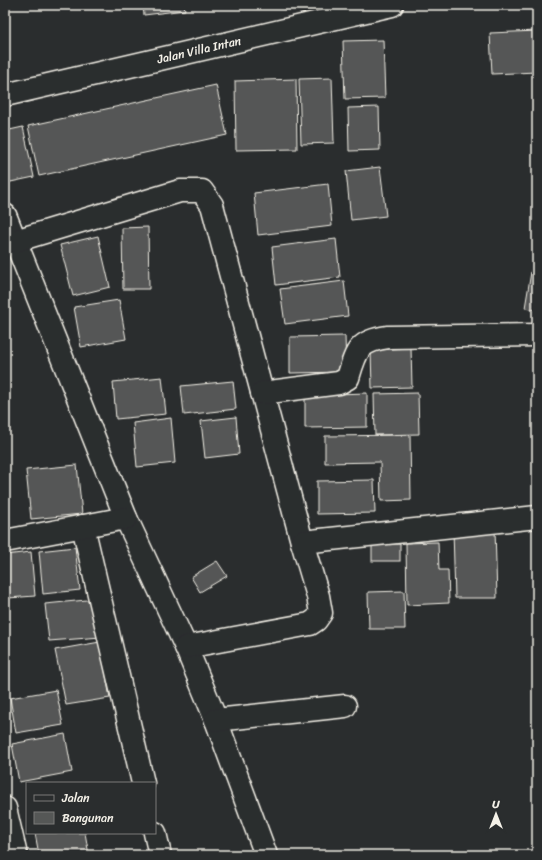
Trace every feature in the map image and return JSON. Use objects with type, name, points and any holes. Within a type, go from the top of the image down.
[{"type":"street","name":"Jalan Villa Intan","points":[[5,95],[392,5]]},
{"type":"street","points":[[16,241],[180,191],[202,191],[212,205],[322,614],[310,624],[186,647]]},
{"type":"street","points":[[5,215],[126,518],[186,647],[216,720],[266,855]]},
{"type":"street","points":[[262,393],[339,383],[348,378],[358,350],[371,340],[388,337],[537,335]]},
{"type":"street","points":[[302,542],[537,517]]},
{"type":"street","points":[[5,541],[126,518]]},
{"type":"street","points":[[83,526],[143,782]]},
{"type":"street","points":[[216,720],[345,706]]},
{"type":"street","points":[[5,808],[16,855]]},
{"type":"street","points":[[154,834],[160,855]]},
{"type":"building","points":[[143,5],[184,5],[185,10],[144,15]]},
{"type":"building","points":[[537,31],[537,72],[492,74],[490,33]]},
{"type":"building","points":[[383,40],[385,98],[345,99],[343,41]]},
{"type":"building","points":[[332,78],[334,143],[301,144],[299,79]]},
{"type":"building","points":[[296,79],[297,149],[236,150],[235,81]]},
{"type":"building","points":[[216,85],[227,135],[39,176],[28,126]]},
{"type":"building","points":[[379,107],[380,150],[349,151],[348,108]]},
{"type":"building","points":[[23,127],[34,177],[6,183],[5,131]]},
{"type":"building","points":[[380,167],[386,216],[351,220],[346,171]]},
{"type":"building","points":[[328,184],[332,226],[258,235],[254,193]]},
{"type":"building","points":[[148,227],[149,289],[123,289],[122,228]]},
{"type":"building","points":[[98,236],[110,287],[73,296],[60,245]]},
{"type":"building","points":[[336,239],[340,277],[276,285],[272,247]]},
{"type":"building","points":[[533,260],[537,261],[537,310],[525,308]]},
{"type":"building","points":[[344,281],[348,316],[285,324],[280,289]]},
{"type":"building","points":[[119,300],[126,339],[81,347],[74,307]]},
{"type":"building","points":[[345,336],[346,372],[290,373],[290,337]]},
{"type":"building","points":[[411,348],[412,387],[372,388],[371,350]]},
{"type":"building","points":[[162,377],[166,414],[116,419],[113,382]]},
{"type":"building","points":[[233,381],[236,409],[184,415],[181,386]]},
{"type":"building","points":[[367,393],[367,427],[305,428],[305,395]]},
{"type":"building","points":[[418,393],[419,434],[375,435],[374,394]]},
{"type":"building","points":[[236,417],[239,454],[205,458],[201,421]]},
{"type":"building","points":[[171,418],[175,463],[137,467],[133,423]]},
{"type":"building","points":[[410,435],[411,500],[381,501],[380,462],[325,463],[325,436]]},
{"type":"building","points":[[77,465],[82,514],[31,519],[26,470]]},
{"type":"building","points":[[374,480],[375,513],[317,514],[317,481]]},
{"type":"building","points":[[495,529],[497,598],[455,598],[453,530]]},
{"type":"building","points":[[438,542],[439,570],[448,570],[449,603],[407,605],[406,543]]},
{"type":"building","points":[[372,544],[400,544],[400,561],[372,561]]},
{"type":"building","points":[[75,547],[80,590],[43,594],[39,551]]},
{"type":"building","points":[[31,552],[35,596],[8,598],[5,555]]},
{"type":"building","points":[[217,561],[227,576],[200,592],[191,577]]},
{"type":"building","points":[[404,591],[405,629],[369,629],[368,592]]},
{"type":"building","points":[[97,599],[101,637],[49,641],[45,604]]},
{"type":"building","points":[[100,642],[110,698],[66,705],[55,650]]},
{"type":"building","points":[[56,690],[63,725],[16,733],[10,698]]},
{"type":"building","points":[[65,734],[72,772],[19,782],[12,744]]},
{"type":"building","points":[[35,834],[85,834],[89,855],[39,855]]}]
